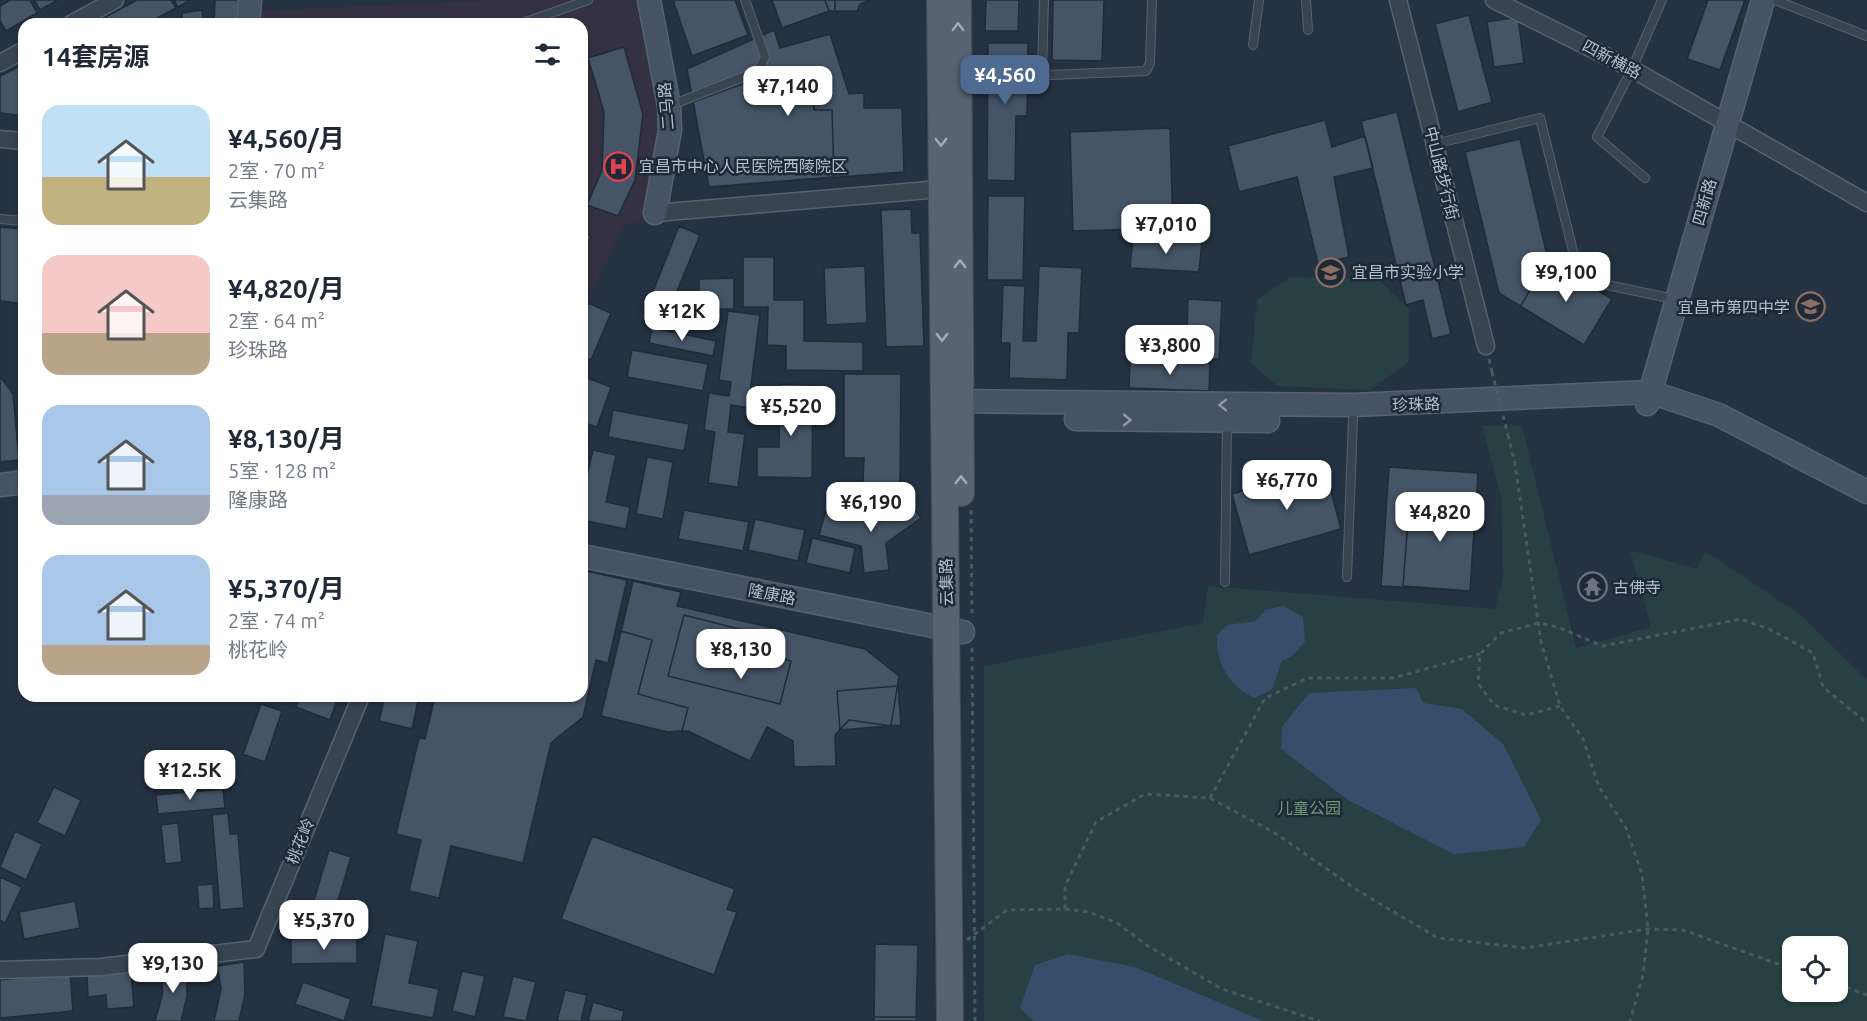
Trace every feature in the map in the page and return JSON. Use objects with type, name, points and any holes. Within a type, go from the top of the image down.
[{"type":"main road","points":[[248,18],[250,0]]},
{"type":"main road","name":"二马路","points":[[649,0],[669,106],[670,130],[655,213]]},
{"type":"main road","name":"云集路","points":[[940,0],[941,189],[952,409]]},
{"type":"main road","name":"云集路","points":[[958,0],[952,409],[954,623],[964,1021]]},
{"type":"main road","name":"四新路","points":[[1648,398],[1763,0]]},
{"type":"main road","name":"珍珠路","points":[[952,409],[1353,405],[1648,398],[1719,415],[1867,492]]},
{"type":"main road","name":"珍珠路","points":[[952,409],[1227,421],[1460,416],[1648,398],[1714,428],[1867,505]]},
{"type":"main road","points":[[0,485],[18,483]]},
{"type":"main road","points":[[0,499],[18,498]]},
{"type":"main road","name":"隆康路","points":[[588,541],[954,623]]},
{"type":"main road","name":"隆康路","points":[[588,557],[954,623]]},
{"type":"main road","name":"云集路","points":[[950,1021],[954,623]]},
{"type":"street","points":[[82,18],[116,0]]},
{"type":"street","name":"中山路步行街","points":[[1398,0],[1486,346]]},
{"type":"street","name":"四新横路","points":[[1494,0],[1632,69],[1867,203]]},
{"type":"street","points":[[0,63],[18,53]]},
{"type":"street","points":[[0,139],[18,140]]},
{"type":"street","points":[[655,213],[941,189]]},
{"type":"street","name":"桃花岭","points":[[0,970],[101,967],[256,949],[359,702]]},
{"type":"lane","points":[[537,18],[588,0]]},
{"type":"lane","points":[[669,106],[758,71],[765,57],[745,0]]},
{"type":"lane","points":[[1044,0],[1042,70],[1050,75],[1146,70],[1150,63],[1152,0]]},
{"type":"lane","points":[[1253,45],[1259,0]]},
{"type":"lane","points":[[1306,0],[1308,30]]},
{"type":"lane","points":[[1645,178],[1597,137],[1632,69],[1662,0]]},
{"type":"lane","points":[[1774,0],[1867,36]]},
{"type":"lane","points":[[1435,144],[1540,118],[1576,263],[1598,283],[1676,299]]},
{"type":"lane","points":[[0,219],[18,220]]},
{"type":"lane","points":[[1347,577],[1353,419]]},
{"type":"lane","points":[[1225,582],[1227,421]]},
{"type":"path","points":[[1492,372],[1515,464],[1539,623],[1560,706],[1583,739],[1599,787],[1626,828],[1642,874],[1648,929],[1643,975],[1632,1020]]},
{"type":"path","points":[[1210,798],[1265,698],[1308,678],[1393,678],[1480,654],[1501,633],[1539,623],[1558,627],[1603,646],[1741,619],[1769,629],[1813,653],[1823,687],[1867,723]]},
{"type":"path","points":[[1480,654],[1478,683],[1494,705],[1526,715],[1560,706]]},
{"type":"path","points":[[1065,909],[1065,886],[1096,822],[1145,794],[1210,798],[1275,832],[1360,892],[1438,938],[1525,948],[1648,929],[1683,930],[1782,965]]},
{"type":"path","points":[[963,942],[1007,910],[1065,909],[1089,912],[1117,923],[1148,946],[1222,989],[1319,1021]]},
{"type":"path","points":[[1848,987],[1866,993]]},
{"type":"shaded area","name":"宜昌市中心人民医院西陵院区","points":[[492,0],[638,0],[660,111],[646,222],[625,225],[588,301],[588,18],[253,18],[254,11]]},
{"type":"green space","points":[[1290,277],[1378,279],[1409,309],[1409,362],[1370,390],[1277,386],[1251,363],[1257,300]]},
{"type":"green space","name":"儿童公园","points":[[1522,425],[1576,648],[1651,627],[1630,550],[1697,569],[1705,551],[1801,615],[1867,680],[1867,1021],[984,1021],[984,666],[1203,623],[1208,586],[1495,609],[1503,578],[1501,497],[1482,426]]},
{"type":"water","points":[[1283,606],[1303,617],[1305,642],[1292,656],[1282,661],[1272,689],[1255,698],[1238,688],[1226,673],[1219,655],[1217,635],[1227,625],[1256,621],[1265,610]]},
{"type":"water","points":[[1416,688],[1423,703],[1462,709],[1504,745],[1541,820],[1524,847],[1454,854],[1348,800],[1281,749],[1282,727],[1309,693]]},
{"type":"water","points":[[1068,954],[1135,967],[1263,1021],[1034,1021],[1020,1008],[1035,965]]},
{"type":"building","points":[[10,0],[30,0],[37,13],[28,18],[18,18],[18,24],[6,31],[0,21],[0,6]]},
{"type":"building","points":[[34,0],[58,0],[40,10]]},
{"type":"building","points":[[137,0],[171,0],[176,8],[157,18],[104,18]]},
{"type":"building","points":[[174,0],[190,0],[178,7]]},
{"type":"building","points":[[215,0],[238,0],[237,18],[214,18]]},
{"type":"building","points":[[673,0],[735,0],[748,35],[692,56]]},
{"type":"building","points":[[772,0],[871,0],[860,4],[857,11],[829,11],[782,28]]},
{"type":"building","points":[[772,0],[825,0],[829,11],[782,28]]},
{"type":"building","points":[[835,0],[871,0],[860,4],[857,11],[835,11]]},
{"type":"building","points":[[986,0],[1019,0],[1018,31],[985,31]]},
{"type":"building","points":[[1053,0],[1104,0],[1102,61],[1052,60]]},
{"type":"building","points":[[1708,0],[1745,0],[1720,70],[1687,59]]},
{"type":"building","points":[[202,10],[203,18],[182,18],[182,13]]},
{"type":"building","points":[[1469,15],[1492,102],[1458,112],[1435,24]]},
{"type":"building","points":[[1518,17],[1524,63],[1494,67],[1487,22]]},
{"type":"building","points":[[774,30],[780,48],[830,34],[849,94],[864,93],[864,108],[902,108],[904,172],[709,187],[687,69]]},
{"type":"building","points":[[988,43],[1028,43],[1027,116],[1016,116],[1015,181],[987,180]]},
{"type":"building","points":[[624,47],[643,114],[635,180],[618,216],[588,205],[602,170],[604,112],[588,58]]},
{"type":"building","points":[[18,67],[18,115],[0,113],[0,76]]},
{"type":"building","points":[[770,74],[777,97],[813,96],[814,110],[832,110],[834,177],[709,187],[693,102]]},
{"type":"building","points":[[1397,112],[1451,334],[1432,339],[1423,300],[1406,305],[1361,121]]},
{"type":"building","points":[[1325,120],[1332,147],[1365,136],[1373,168],[1334,177],[1349,257],[1318,264],[1297,177],[1239,192],[1228,146]]},
{"type":"building","points":[[1170,128],[1173,228],[1073,231],[1070,132]]},
{"type":"building","points":[[1520,139],[1548,260],[1612,299],[1584,345],[1499,293],[1465,152]]},
{"type":"building","points":[[988,196],[1025,196],[1023,280],[987,280]]},
{"type":"building","points":[[911,209],[912,233],[920,233],[924,346],[886,347],[881,210]]},
{"type":"building","points":[[679,226],[700,235],[664,323],[644,314]]},
{"type":"building","points":[[0,227],[18,228],[18,303],[0,301]]},
{"type":"building","points":[[1133,237],[1202,242],[1199,272],[1130,268]]},
{"type":"building","points":[[743,257],[774,257],[774,300],[804,300],[804,341],[863,342],[863,371],[786,370],[786,346],[767,345],[768,307],[743,307]]},
{"type":"building","points":[[1548,260],[1612,299],[1584,345],[1520,307]]},
{"type":"building","points":[[865,266],[867,323],[826,325],[824,268]]},
{"type":"building","points":[[1039,266],[1082,268],[1079,333],[1068,333],[1067,380],[1009,378],[1010,343],[1001,343],[1003,285],[1025,286],[1023,341],[1036,341]]},
{"type":"building","points":[[734,278],[734,309],[699,309],[699,279]]},
{"type":"building","points":[[1188,299],[1222,301],[1219,359],[1186,357]]},
{"type":"building","points":[[588,303],[611,313],[591,360],[588,359]]},
{"type":"building","points":[[728,311],[760,315],[748,408],[731,405],[728,432],[745,434],[738,487],[708,483],[715,432],[704,430],[709,393],[729,396],[731,382],[719,380]]},
{"type":"building","points":[[652,328],[716,341],[713,356],[649,343]]},
{"type":"building","points":[[632,350],[708,364],[703,391],[627,377]]},
{"type":"building","points":[[1130,360],[1210,363],[1209,391],[1129,388]]},
{"type":"building","points":[[844,374],[901,374],[900,483],[863,483],[864,458],[844,458]]},
{"type":"building","points":[[0,376],[13,394],[18,460],[0,462]]},
{"type":"building","points":[[588,378],[611,387],[597,427],[588,424]]},
{"type":"building","points":[[780,384],[813,385],[812,478],[757,477],[757,447],[779,447]]},
{"type":"building","points":[[613,410],[689,424],[684,451],[608,437]]},
{"type":"building","points":[[593,450],[616,455],[606,502],[630,507],[626,529],[588,521],[588,471]]},
{"type":"building","points":[[647,457],[673,462],[663,519],[636,514]]},
{"type":"building","points":[[1389,467],[1478,473],[1470,591],[1381,586]]},
{"type":"building","points":[[1325,468],[1341,529],[1249,555],[1232,494]]},
{"type":"building","points":[[1410,494],[1476,499],[1470,591],[1403,586]]},
{"type":"building","points":[[906,498],[921,518],[886,543],[889,570],[864,573],[861,546],[819,535],[826,510],[872,522]]},
{"type":"building","points":[[684,510],[749,522],[743,551],[678,539]]},
{"type":"building","points":[[755,519],[805,530],[798,561],[748,550]]},
{"type":"building","points":[[812,538],[855,548],[850,573],[806,563]]},
{"type":"building","points":[[588,571],[627,580],[608,663],[596,660],[588,695]]},
{"type":"building","points":[[633,581],[681,592],[677,606],[865,649],[899,676],[891,726],[849,720],[835,735],[836,766],[794,767],[793,741],[767,727],[750,761],[688,731],[668,732],[601,716]]},
{"type":"building","points":[[684,615],[751,632],[747,650],[791,661],[780,704],[668,676]]},
{"type":"building","points":[[621,631],[652,640],[638,694],[688,708],[682,731],[668,732],[601,716]]},
{"type":"building","points":[[898,686],[901,725],[840,730],[837,691]]},
{"type":"building","points":[[298,702],[336,702],[330,720],[296,707]]},
{"type":"building","points":[[384,702],[418,702],[412,729],[379,721]]},
{"type":"building","points":[[434,702],[586,702],[583,717],[551,743],[523,863],[451,846],[439,898],[409,891],[421,840],[396,834],[419,738],[425,739]]},
{"type":"building","points":[[261,704],[282,711],[265,762],[243,754]]},
{"type":"building","points":[[54,787],[81,800],[65,836],[37,823]]},
{"type":"building","points":[[223,789],[225,808],[158,814],[156,795]]},
{"type":"building","points":[[228,813],[230,834],[238,834],[244,908],[220,910],[212,815]]},
{"type":"building","points":[[178,823],[182,862],[165,864],[161,825]]},
{"type":"building","points":[[15,831],[42,844],[26,880],[0,867]]},
{"type":"building","points":[[592,836],[735,889],[727,909],[737,912],[714,975],[561,919]]},
{"type":"building","points":[[329,850],[351,857],[330,927],[308,920]]},
{"type":"building","points":[[0,877],[22,887],[5,923],[0,920]]},
{"type":"building","points":[[213,884],[214,908],[199,909],[197,885]]},
{"type":"building","points":[[75,901],[80,928],[24,939],[19,912]]},
{"type":"building","points":[[385,934],[418,941],[409,983],[439,989],[433,1018],[371,1006]]},
{"type":"building","points":[[357,938],[357,963],[291,964],[291,939]]},
{"type":"building","points":[[875,944],[918,945],[916,1021],[874,1021]]},
{"type":"building","points":[[875,944],[918,945],[916,1017],[874,1017]]},
{"type":"building","points":[[244,962],[245,994],[239,1021],[214,1021],[221,989],[217,966]]},
{"type":"building","points":[[159,967],[187,968],[187,996],[181,1021],[155,1021],[163,992]]},
{"type":"building","points":[[462,971],[485,976],[475,1017],[452,1011]]},
{"type":"building","points":[[131,972],[134,1007],[107,1009],[106,995],[88,997],[87,975]]},
{"type":"building","points":[[70,973],[73,1011],[0,1018],[0,980]]},
{"type":"building","points":[[513,976],[536,982],[526,1021],[503,1017]]},
{"type":"building","points":[[303,982],[351,999],[344,1021],[295,1004]]},
{"type":"building","points":[[565,990],[587,995],[581,1021],[557,1021]]},
{"type":"building","points":[[593,1002],[624,1011],[622,1021],[588,1021]]},
{"type":"place","name":"宜昌市中心人民医院西陵院区","points":[[618,166]]},
{"type":"place","name":"宜昌市实验小学","points":[[1331,272]]},
{"type":"place","name":"宜昌市第四中学","points":[[1811,307]]},
{"type":"place","name":"古佛寺","points":[[1592,587]]}]
